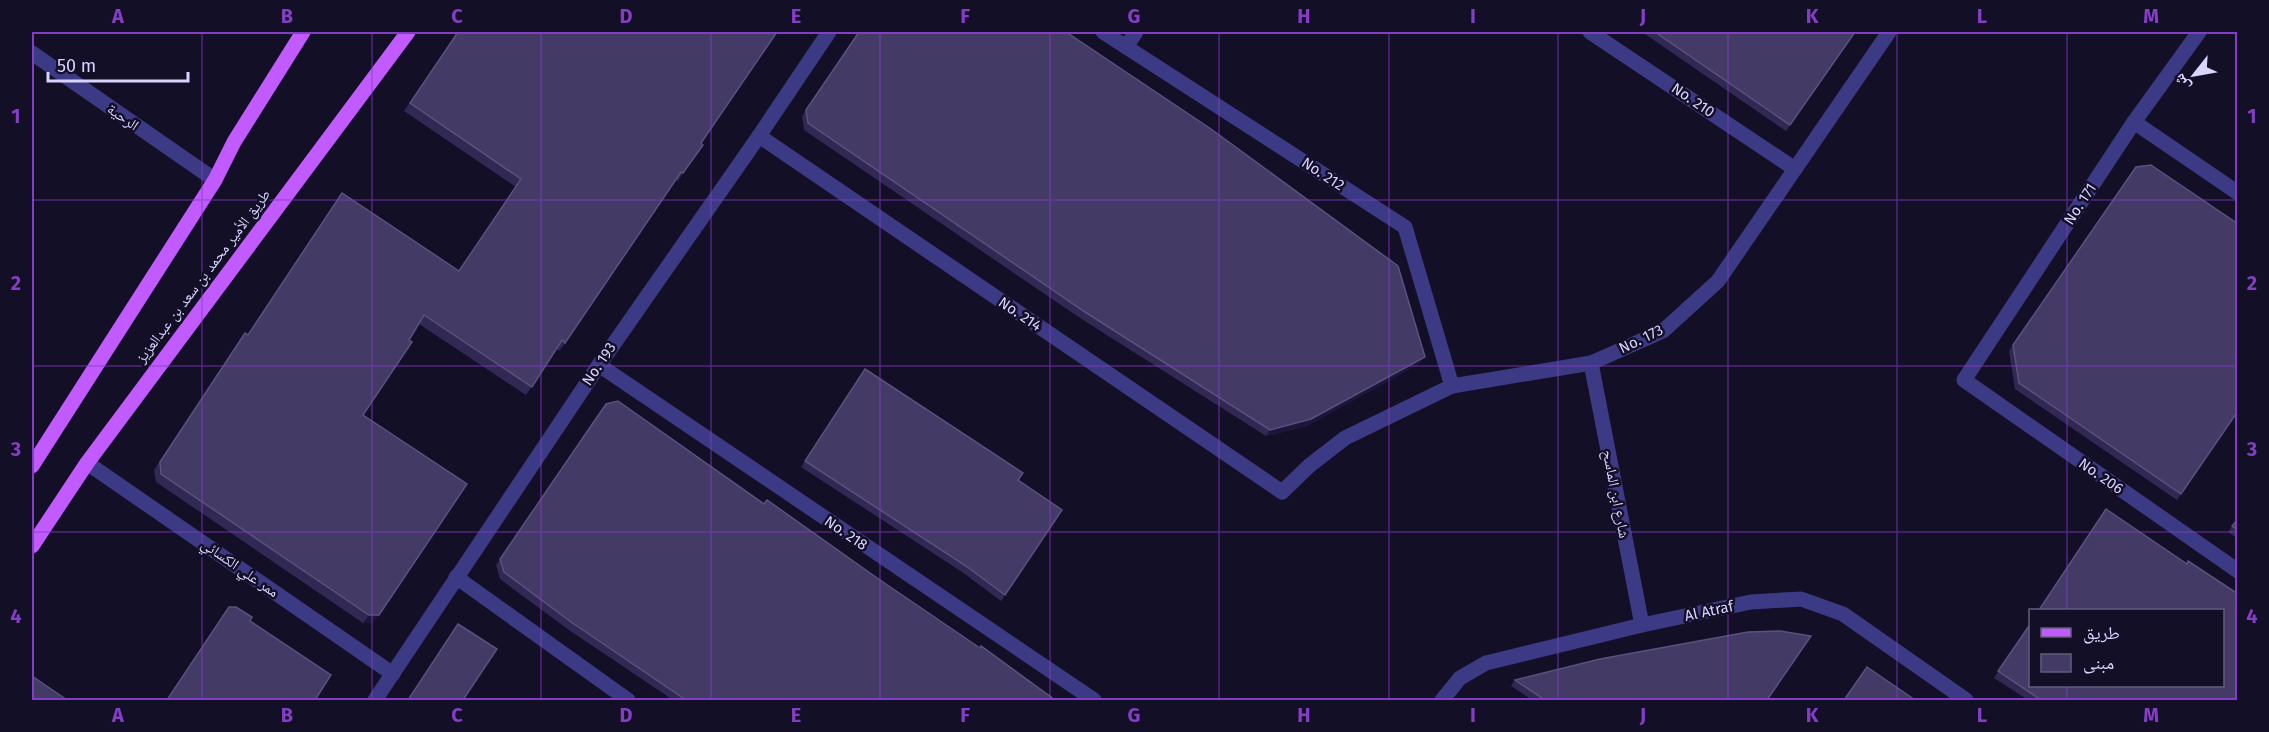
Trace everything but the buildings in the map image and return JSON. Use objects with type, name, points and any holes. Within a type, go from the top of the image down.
[{"type":"main road","points":[[32,466],[215,180],[234,142],[303,32]]},
{"type":"main road","name":"طريق الأمير محمد بن سعد بن عبدالعزيز","points":[[32,546],[87,463],[408,32]]},
{"type":"street","name":"No. 193","points":[[375,700],[599,365],[829,32]]},
{"type":"street","name":"No. 212","points":[[1103,32],[1405,227],[1452,386]]},
{"type":"street","points":[[1126,47],[1136,32]]},
{"type":"street","name":"No. 210","points":[[1590,32],[1795,169]]},
{"type":"street","name":"No. 173","points":[[1282,492],[1309,466],[1345,438],[1452,386],[1591,363],[1663,331],[1718,281],[1889,32]]},
{"type":"street","name":"No. 171","points":[[1964,380],[2134,122],[2199,32]]},
{"type":"street","name":"الرحية","points":[[32,53],[215,180]]},
{"type":"street","points":[[2134,122],[2238,193]]},
{"type":"street","name":"No. 214","points":[[759,136],[1282,492]]},
{"type":"street","name":"شارع ابن الماسح","points":[[1591,363],[1642,625]]},
{"type":"street","name":"No. 218","points":[[599,365],[1094,700]]},
{"type":"street","name":"No. 206","points":[[1964,380],[2238,572]]},
{"type":"street","name":"ممر علي الكسائي","points":[[87,463],[393,674]]},
{"type":"street","points":[[456,577],[628,700]]},
{"type":"street","name":"Al Atraf","points":[[1442,700],[1460,678],[1485,663],[1642,625],[1750,602],[1801,600],[1843,614],[1966,700]]}]
